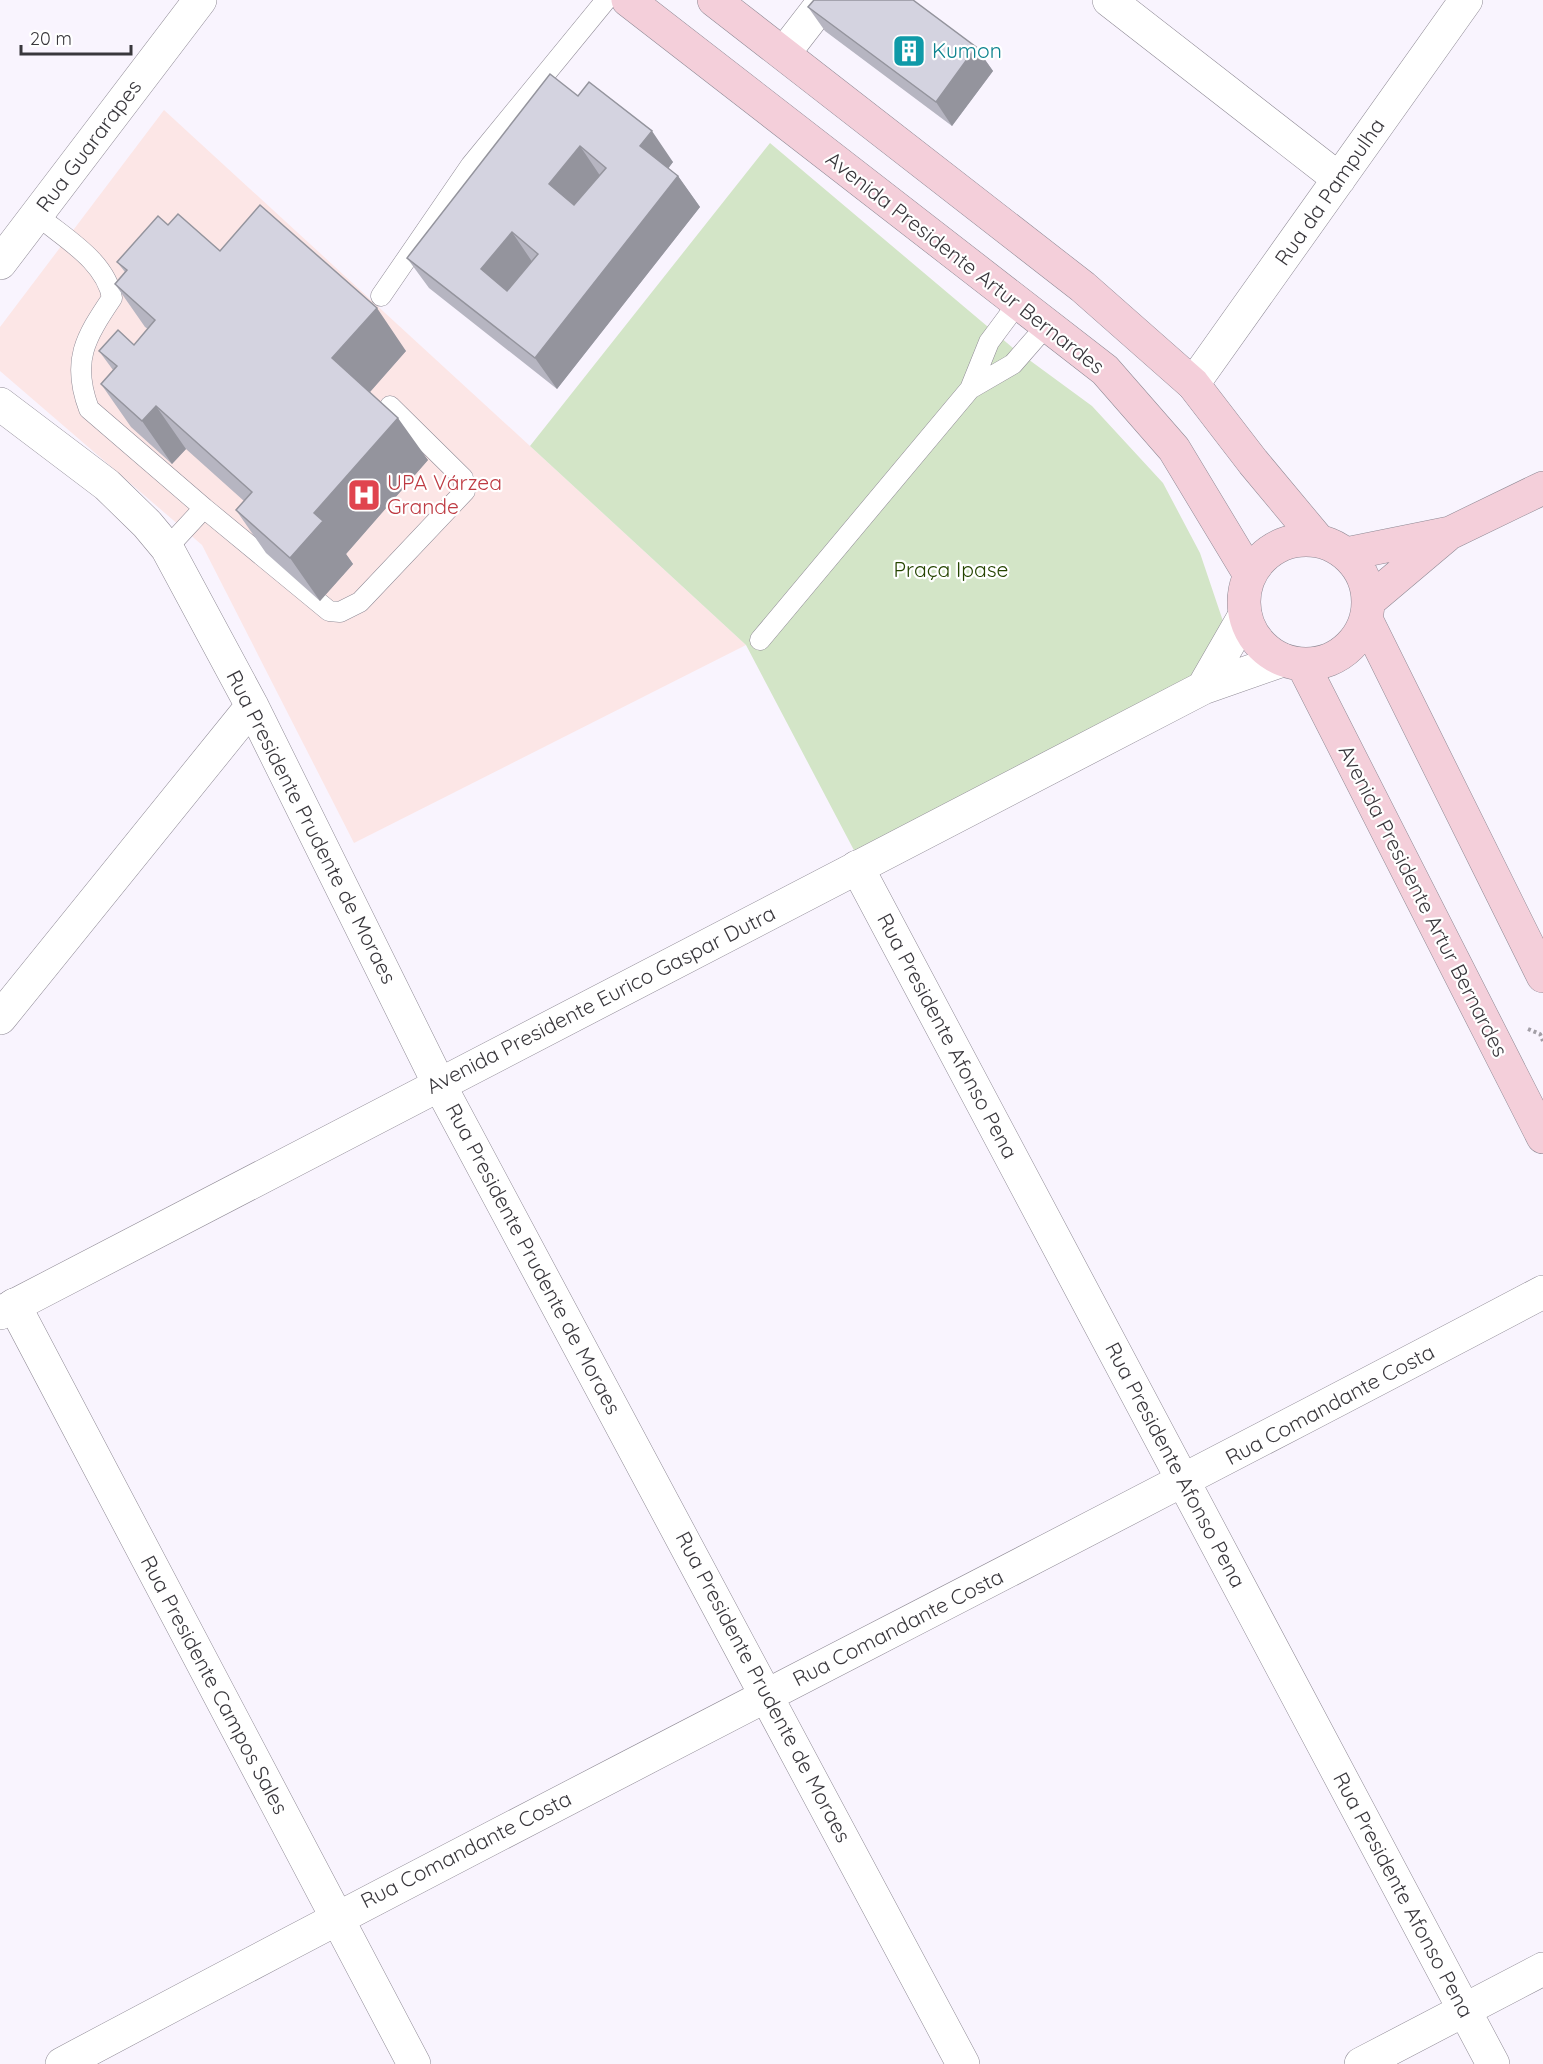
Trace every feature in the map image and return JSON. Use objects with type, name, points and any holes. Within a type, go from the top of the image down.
[{"type":"main road","name":"Avenida Presidente Artur Bernardes","points":[[628,0],[1105,370],[1174,449],[1250,575]]},
{"type":"main road","points":[[714,0],[1083,287],[1193,384],[1253,462],[1364,579],[1367,610],[1543,976]]},
{"type":"main road","points":[[1450,533],[1332,547],[1298,540],[1278,546],[1262,558],[1250,575],[1244,594],[1245,615],[1252,634],[1265,650],[1293,662],[1323,661],[1342,652],[1357,638],[1367,610],[1450,533],[1543,488]]},
{"type":"main road","name":"Avenida Presidente Artur Bernardes","points":[[1293,662],[1543,1137]]},
{"type":"street","name":"Rua Guararapes","points":[[0,263],[200,0]]},
{"type":"street","points":[[784,53],[825,0]]},
{"type":"street","points":[[1109,0],[1339,179]]},
{"type":"street","name":"Rua da Pampulha","points":[[1193,384],[1466,0]]},
{"type":"street","name":"Rua Presidente Prudente de Moraes","points":[[0,404],[107,486],[167,548],[252,706],[440,1084],[768,1694],[963,2064]]},
{"type":"street","points":[[1203,688],[1245,615]]},
{"type":"street","name":"Avenida Presidente Eurico Gaspar Dutra","points":[[7,1309],[1203,688],[1293,662]]},
{"type":"street","points":[[0,1018],[252,706]]},
{"type":"street","name":"Rua Presidente Afonso Pena","points":[[857,867],[1493,2064]]},
{"type":"street","name":"Rua Comandante Costa","points":[[62,2064],[337,1917],[1184,1482],[1543,1292]]},
{"type":"street","name":"Rua Presidente Campos Sales","points":[[7,1309],[337,1917],[414,2064]]},
{"type":"street","points":[[1361,2064],[1543,1969]]},
{"type":"lane","points":[[381,296],[471,165],[606,0]]},
{"type":"lane","points":[[37,215],[100,268],[110,285],[112,298],[90,333],[79,364],[82,390],[89,409],[328,611],[340,612],[360,602],[465,491],[463,478],[390,406]]},
{"type":"lane","points":[[760,640],[970,389],[989,342],[1018,303]]},
{"type":"lane","points":[[970,389],[1013,364],[1047,325]]},
{"type":"lane","points":[[167,548],[204,508]]},
{"type":"shaded area","name":"UPA Várzea Grande","points":[[164,110],[746,645],[354,843],[202,545],[0,371],[0,327]]},
{"type":"green space","name":"Praça Ipase","points":[[770,143],[1013,348],[1092,406],[1163,483],[1200,553],[1228,636],[1222,676],[857,856],[746,645],[530,446]]},
{"type":"building","name":"Kumon","points":[[814,0],[913,0],[976,47],[936,102],[808,7]]},
{"type":"building","points":[[550,74],[578,96],[589,82],[652,131],[640,146],[678,176],[535,358],[407,258]],"holes":[[[580,146],[606,168],[574,205],[549,184]],[[512,232],[538,254],[507,291],[481,269]]]},
{"type":"building","points":[[260,205],[377,308],[332,358],[398,418],[314,513],[323,521],[290,558],[236,510],[252,492],[156,406],[142,421],[101,384],[117,366],[99,351],[118,330],[134,345],[155,320],[115,284],[127,270],[117,262],[158,216],[168,225],[178,214],[220,251]]},
{"type":"place","name":"Kumon","points":[[909,51]]},
{"type":"place","name":"UPA Várzea Grande","points":[[364,495]]}]
